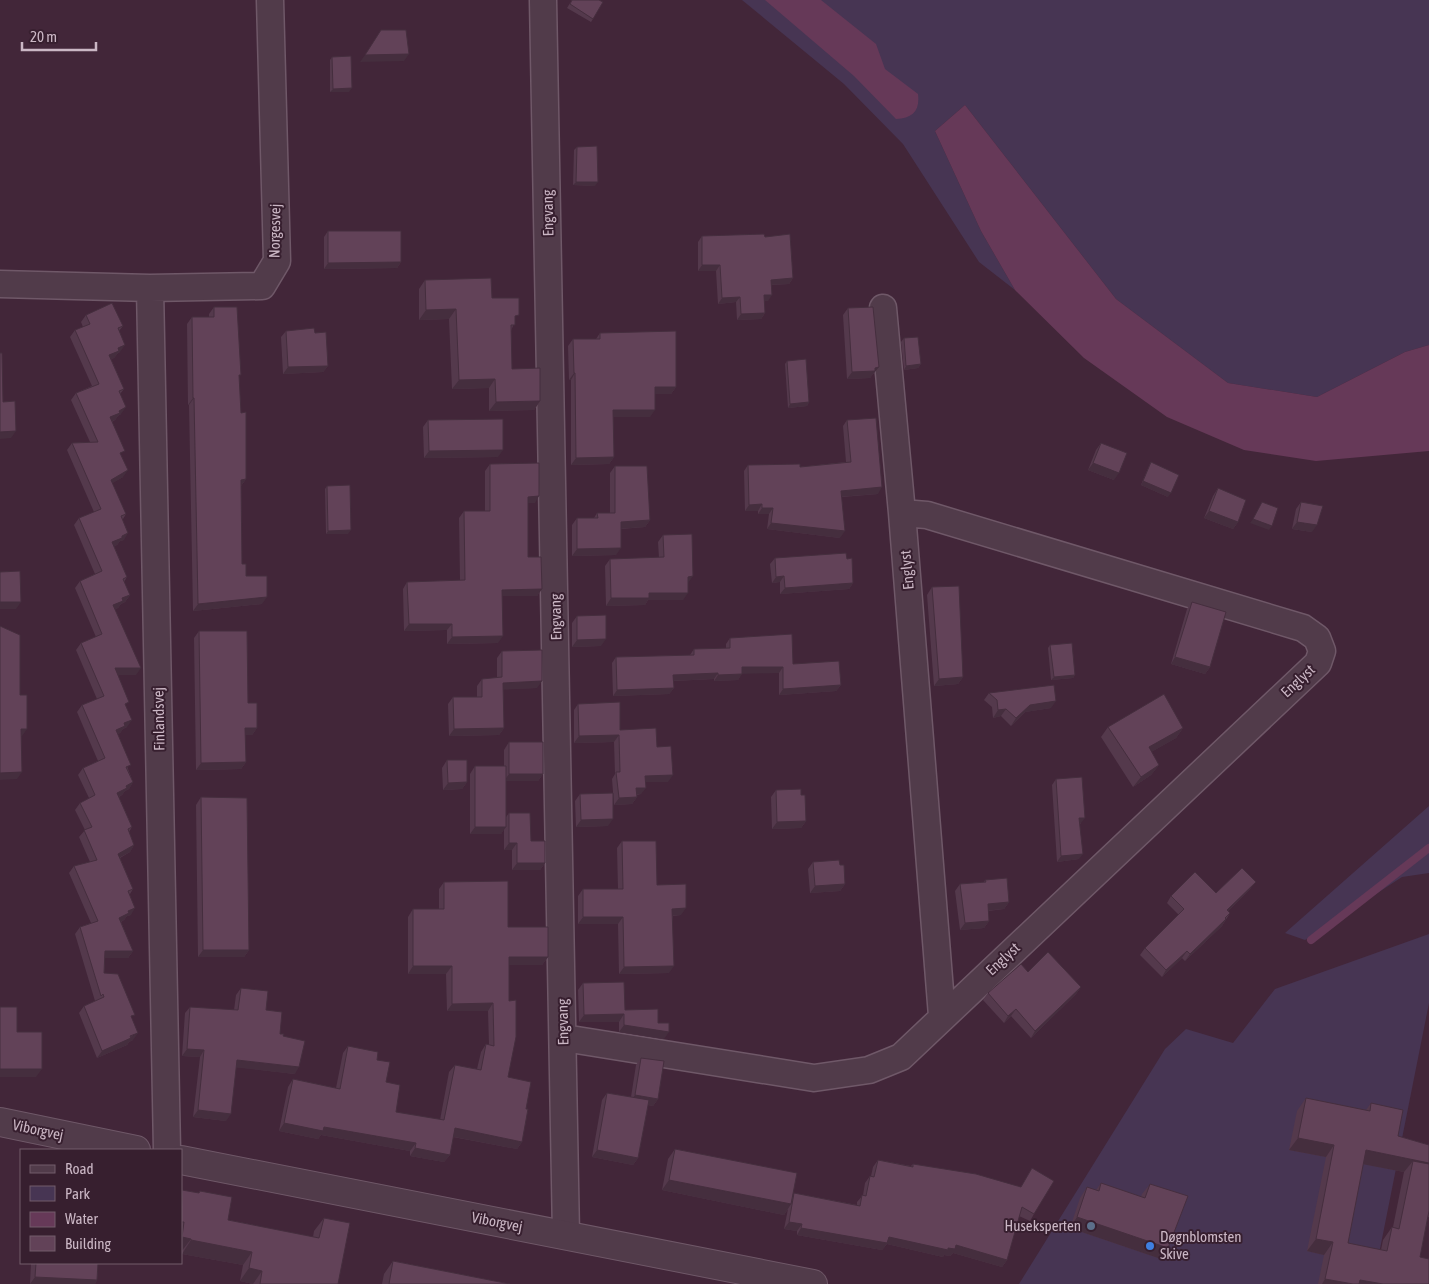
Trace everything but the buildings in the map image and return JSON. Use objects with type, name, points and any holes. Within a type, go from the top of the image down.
[{"type":"street","name":"Norgesvej","points":[[0,284],[150,288],[262,286],[277,261],[270,0]]},
{"type":"street","name":"Engvang","points":[[543,0],[564,1038],[566,1235]]},
{"type":"street","name":"Finlandsvej","points":[[150,288],[167,1149]]},
{"type":"street","name":"Englyst","points":[[883,308],[902,513],[942,1016]]},
{"type":"street","name":"Englyst","points":[[564,1038],[814,1078],[869,1070],[901,1057],[942,1016],[1318,663],[1322,651],[1317,638],[1304,628],[927,515],[902,513]]},
{"type":"street","name":"Viborgvej","points":[[0,1122],[131,1149]]},
{"type":"street","name":"Viborgvej","points":[[182,1160],[813,1284]]},
{"type":"green space","points":[[742,0],[1429,0],[1429,345],[1405,352],[1317,397],[1228,383],[1116,299],[965,105],[935,131],[981,231],[1015,290],[979,262],[903,144],[844,84]]},
{"type":"green space","points":[[1429,806],[1429,873],[1402,877],[1305,940],[1285,933]]},
{"type":"green space","points":[[1429,934],[1429,1003],[1373,1284],[1019,1284],[1165,1049],[1186,1029],[1233,1043],[1275,989]]},
{"type":"water","points":[[765,0],[821,0],[876,44],[885,69],[918,94],[918,105],[914,112],[907,117],[896,119],[854,76]]},
{"type":"water","points":[[965,105],[1116,299],[1228,383],[1317,397],[1405,352],[1429,345],[1429,451],[1316,461],[1244,450],[1167,417],[1084,358],[1015,290],[981,231],[935,131]]},
{"type":"waterway","points":[[1311,940],[1429,848]]},
{"type":"place","name":"Huseksperten","points":[[1091,1226]]},
{"type":"place","name":"Døgnblomsten Skive","points":[[1150,1246]]}]
